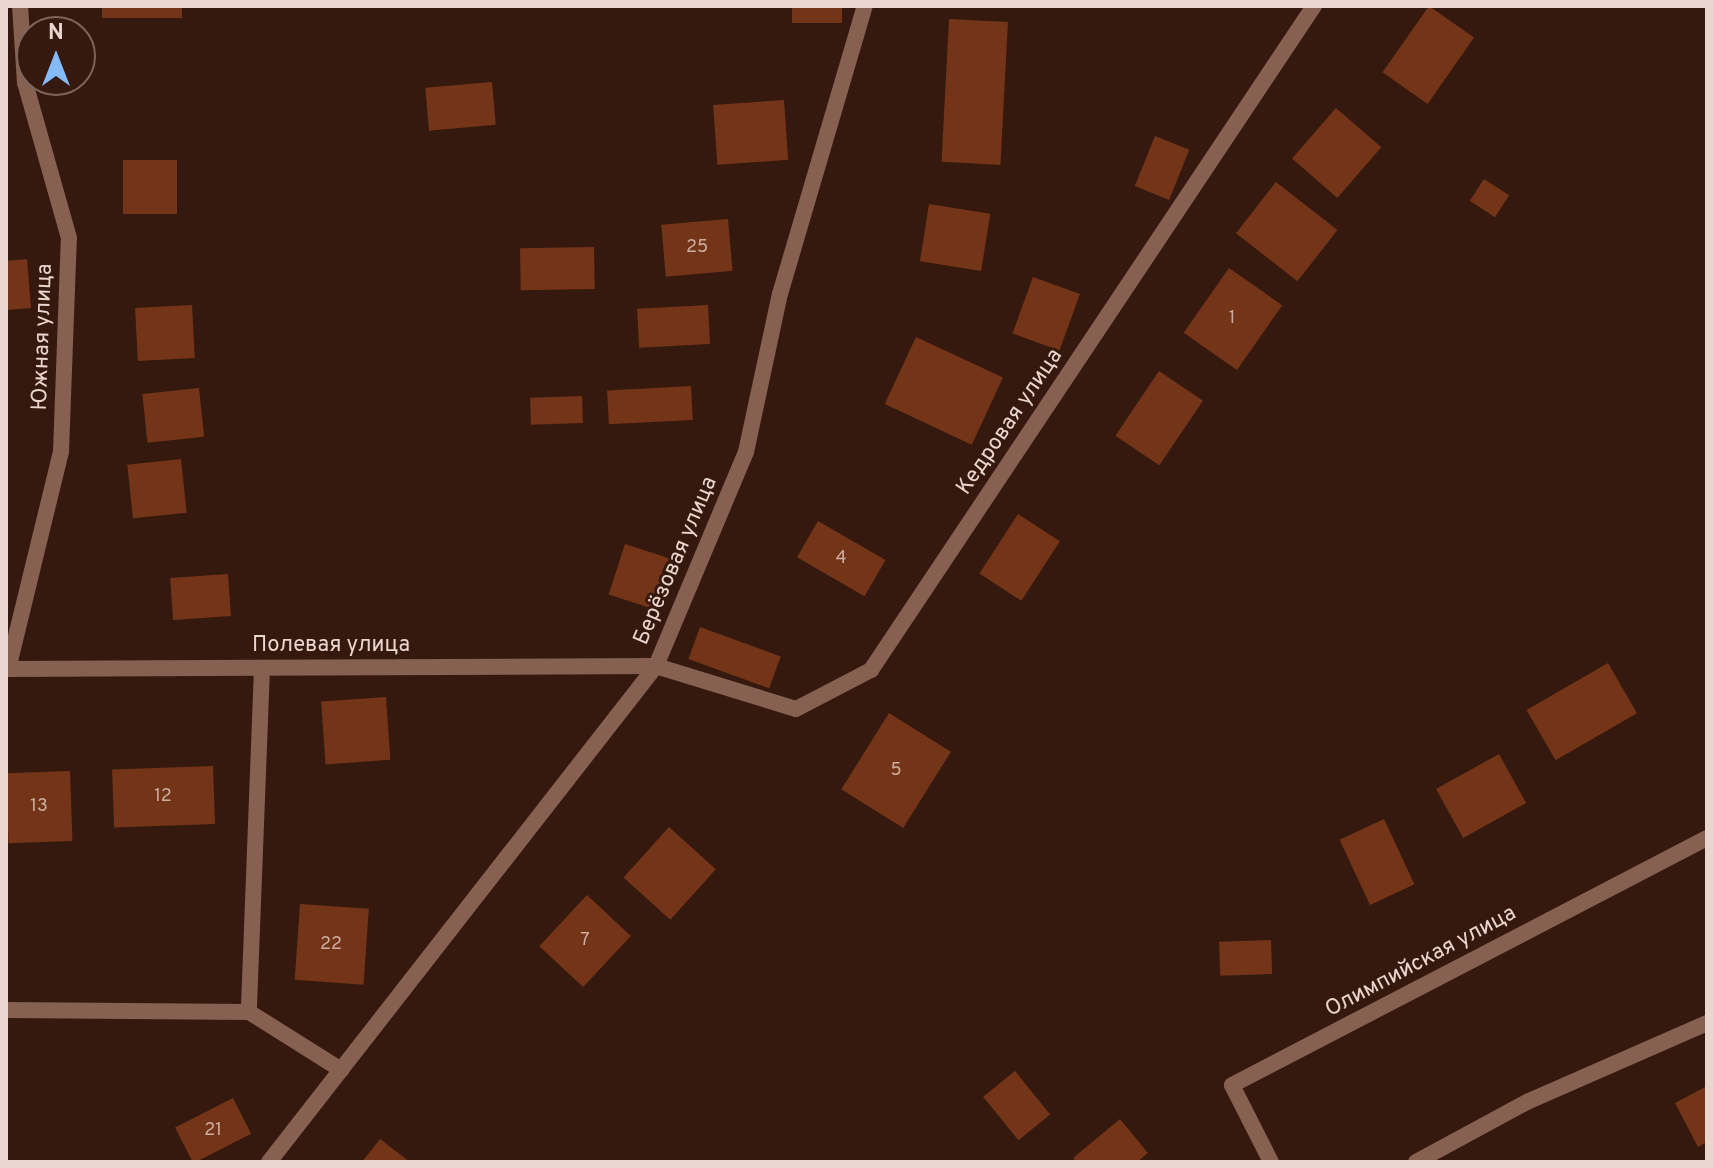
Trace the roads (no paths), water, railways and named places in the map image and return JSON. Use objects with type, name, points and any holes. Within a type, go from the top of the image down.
[{"type":"street","name":"Южная улица","points":[[7,669],[61,452],[69,238],[25,83],[20,6]]},
{"type":"street","name":"Берёзовая улица","points":[[269,1162],[656,666],[746,452],[780,294],[865,6]]},
{"type":"street","name":"Кедровая улица","points":[[656,666],[796,709],[871,670],[1314,6]]},
{"type":"street","name":"Полевая улица","points":[[7,669],[656,666]]},
{"type":"street","points":[[249,1012],[262,668]]},
{"type":"street","name":"Олимпийская улица","points":[[1271,1162],[1232,1085],[1707,838]]},
{"type":"street","points":[[6,1010],[249,1012],[341,1070]]},
{"type":"street","points":[[1416,1162],[1527,1102],[1707,1023]]}]
